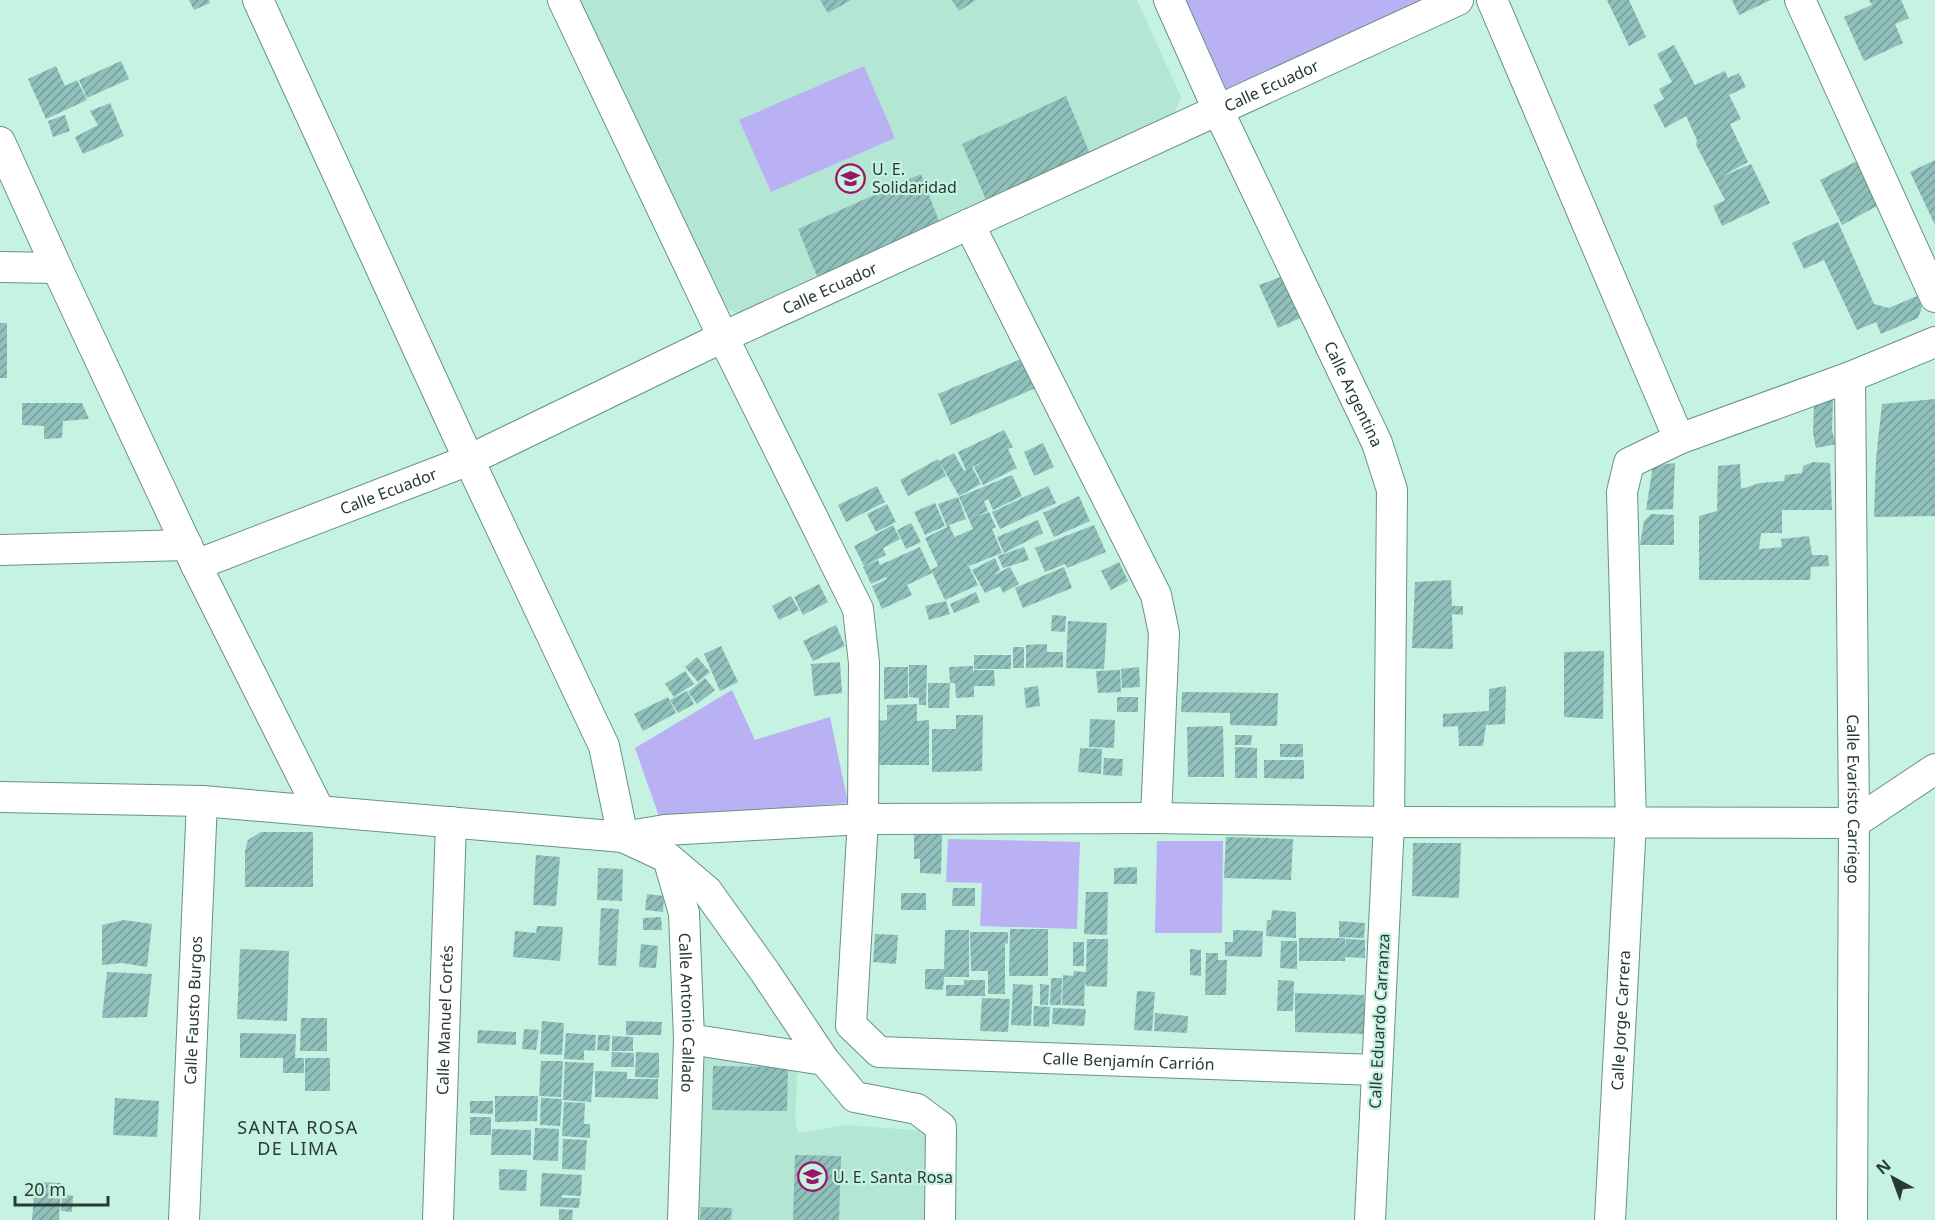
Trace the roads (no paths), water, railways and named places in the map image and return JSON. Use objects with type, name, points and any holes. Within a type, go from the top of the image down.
[{"type":"street","points":[[258,0],[469,460],[604,746],[623,837]]},
{"type":"street","points":[[563,0],[723,337],[858,609],[864,663],[863,819]]},
{"type":"street","name":"Calle Argentina","points":[[1169,0],[1218,110],[1377,443],[1392,490],[1389,822]]},
{"type":"street","name":"Calle Ecuador","points":[[192,555],[469,460],[723,337],[1458,0]]},
{"type":"street","points":[[1492,0],[1679,439],[1850,377],[1935,342]]},
{"type":"street","points":[[1800,0],[1935,297]]},
{"type":"street","points":[[0,142],[192,555],[319,810]]},
{"type":"street","points":[[969,224],[1156,595],[1164,633],[1156,818]]},
{"type":"street","points":[[0,267],[57,267]]},
{"type":"street","name":"Calle Evaristo Carriego","points":[[1850,377],[1854,823],[1852,1220]]},
{"type":"street","name":"Calle Jorge Carrera","points":[[1610,1220],[1631,822],[1622,492],[1629,463],[1679,439]]},
{"type":"street","points":[[0,549],[192,555]]},
{"type":"street","points":[[0,797],[202,801],[623,837],[665,830],[863,819],[1156,818],[1389,822],[1854,823],[1935,770]]},
{"type":"street","name":"Calle Fausto Burgos","points":[[184,1220],[202,801]]},
{"type":"street","name":"Calle Benjamín Carrión","points":[[863,819],[851,1025],[879,1052],[1376,1071]]},
{"type":"street","name":"Calle Manuel Cortés","points":[[438,1220],[451,822]]},
{"type":"street","name":"Calle Eduardo Carranza","points":[[1370,1220],[1389,822]]},
{"type":"street","points":[[623,837],[668,858],[707,891],[824,1060],[855,1098],[917,1109],[940,1127],[940,1220]]},
{"type":"street","name":"Calle Antonio Callado","points":[[668,858],[684,913],[689,1039],[682,1220]]},
{"type":"street","points":[[689,1039],[824,1060]]},
{"type":"place","name":"U. E. Solidaridad","points":[[851,178]]},
{"type":"place","name":"U. E. Santa Rosa","points":[[812,1177]]},
{"type":"district","name":"SANTA ROSA DE LIMA","points":[[298,1137]]}]
